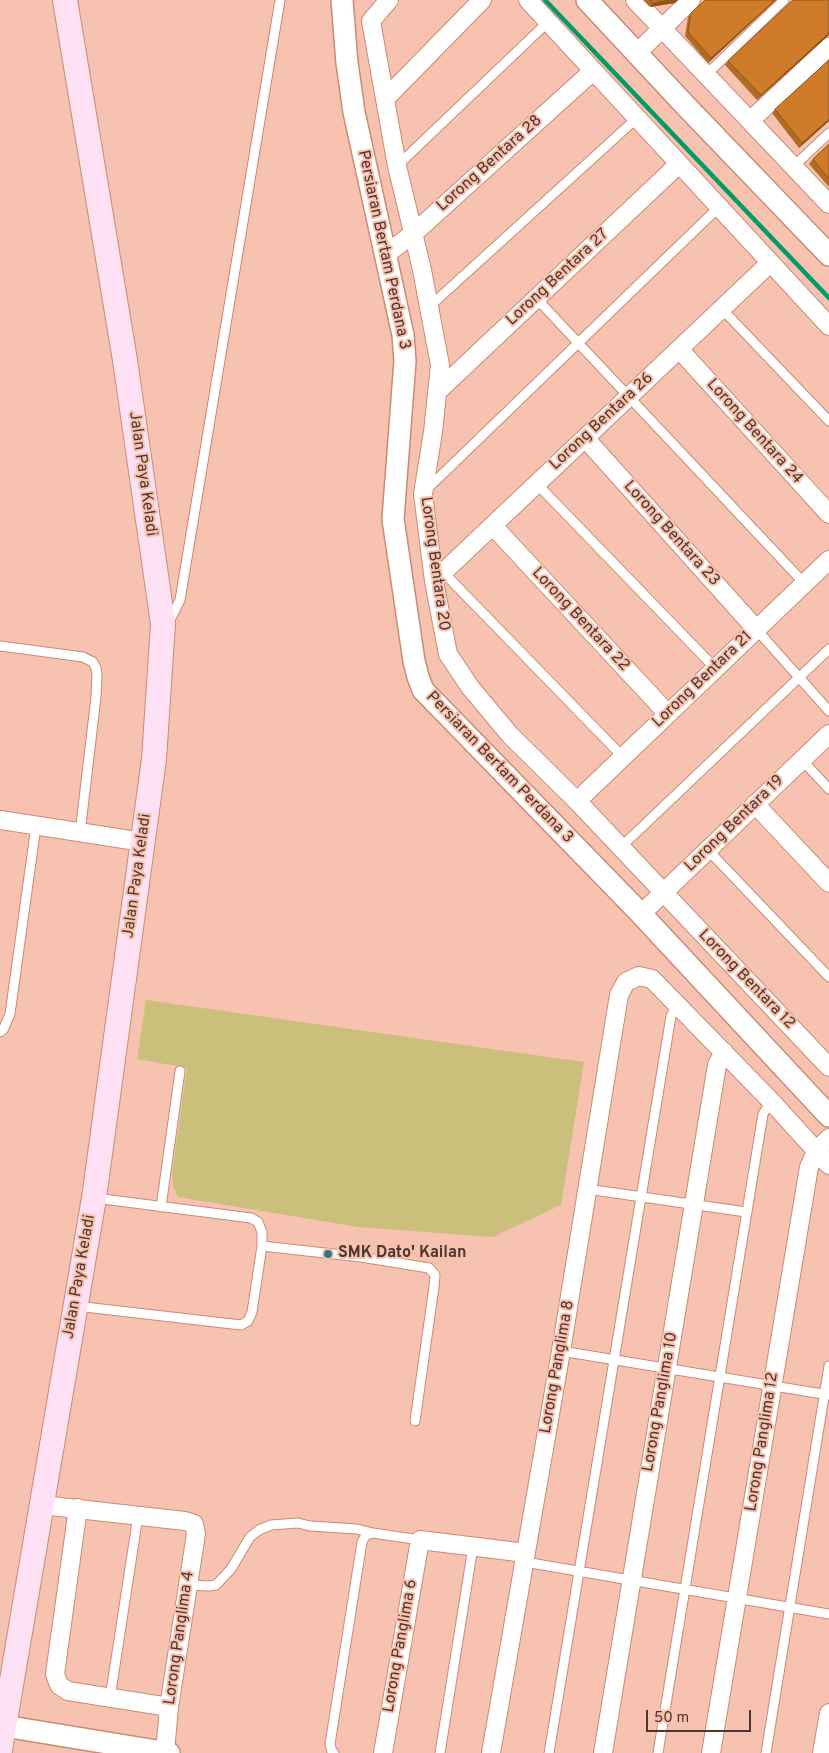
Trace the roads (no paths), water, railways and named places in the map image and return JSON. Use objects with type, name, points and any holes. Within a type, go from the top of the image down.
[{"type":"main road","name":"Jalan Paya Keladi","points":[[0,1750],[94,1198],[154,759],[163,624],[125,360],[65,0]]},
{"type":"street","name":"Persiaran Bertam Perdana 3","points":[[342,0],[347,62],[354,112],[403,335],[405,361],[393,519],[418,677],[423,690],[641,914],[829,1116]]},
{"type":"street","name":"Lorong Bentara 20","points":[[389,0],[371,21],[397,166],[414,233],[440,365],[433,432],[423,494],[438,577],[448,654],[470,687],[510,735],[577,801],[663,893]]},
{"type":"street","points":[[385,99],[482,0]]},
{"type":"street","points":[[528,0],[829,326]]},
{"type":"street","points":[[587,0],[829,255]]},
{"type":"street","points":[[634,0],[707,74],[829,204]]},
{"type":"street","points":[[637,53],[691,0]]},
{"type":"street","points":[[750,121],[829,47]]},
{"type":"street","name":"Lorong Bentara 28","points":[[385,255],[414,233],[594,71]]},
{"type":"street","name":"Lorong Bentara 27","points":[[437,392],[679,164]]},
{"type":"street","name":"Lorong Bentara 26","points":[[438,577],[770,263]]},
{"type":"street","name":"Lorong Bentara 24","points":[[679,349],[829,514]]},
{"type":"street","name":"Lorong Bentara 23","points":[[585,438],[756,629]]},
{"type":"street","name":"Lorong Bentara 22","points":[[492,526],[668,714]]},
{"type":"street","name":"Lorong Bentara 21","points":[[577,801],[829,560]]},
{"type":"street","name":"Lorong Bentara 19","points":[[641,914],[829,734]]},
{"type":"street","points":[[755,804],[829,883]]},
{"type":"street","points":[[0,820],[143,842]]},
{"type":"street","name":"Lorong Bentara 12","points":[[663,893],[829,1067]]},
{"type":"street","name":"Lorong Panglima 8","points":[[491,1753],[561,1351],[619,995],[626,982],[639,976],[652,979],[678,1004]]},
{"type":"street","points":[[678,1004],[829,1165]]},
{"type":"street","name":"Lorong Panglima 10","points":[[603,1753],[717,1065],[724,1052]]},
{"type":"street","name":"Lorong Panglima 12","points":[[711,1753],[809,1167],[816,1150],[829,1138]]},
{"type":"street","points":[[42,1505],[138,1516]]},
{"type":"street","points":[[78,1508],[55,1674],[59,1685],[68,1691],[170,1707]]},
{"type":"street","name":"Lorong Panglima 4","points":[[138,1516],[185,1521],[194,1524],[196,1534],[170,1707],[167,1753]]},
{"type":"street","points":[[420,1540],[473,1547],[525,1558]]},
{"type":"street","name":"Lorong Panglima 6","points":[[383,1753],[420,1540]]},
{"type":"street","points":[[822,1753],[829,1713]]},
{"type":"street","points":[[4,1726],[167,1753]]},
{"type":"lane","points":[[163,624],[172,616],[180,600],[280,0]]},
{"type":"lane","points":[[707,74],[784,0]]},
{"type":"lane","points":[[397,166],[548,22]]},
{"type":"lane","points":[[429,307],[637,118]]},
{"type":"lane","points":[[794,167],[829,133]]},
{"type":"lane","points":[[423,494],[719,207]]},
{"type":"lane","points":[[536,298],[804,583]]},
{"type":"lane","points":[[722,309],[829,421]]},
{"type":"lane","points":[[537,484],[715,668]]},
{"type":"lane","points":[[438,577],[623,757]]},
{"type":"lane","points":[[756,629],[829,711]]},
{"type":"lane","points":[[0,646],[83,657],[93,662],[96,668],[96,697],[80,833]]},
{"type":"lane","points":[[620,848],[829,648]]},
{"type":"lane","points":[[802,760],[829,789]]},
{"type":"lane","points":[[0,1032],[3,1030],[10,1014],[36,826]]},
{"type":"lane","points":[[708,850],[829,977]]},
{"type":"lane","points":[[549,1753],[671,1016],[678,1004]]},
{"type":"lane","points":[[161,1206],[180,1071]]},
{"type":"lane","points":[[658,1753],[762,1114],[771,1101]]},
{"type":"lane","points":[[587,1188],[746,1212]]},
{"type":"lane","points":[[76,1306],[241,1325],[248,1321],[252,1312],[262,1246],[262,1232],[258,1222],[251,1218],[94,1198]]},
{"type":"lane","points":[[262,1246],[361,1257],[429,1268],[435,1275],[434,1287],[415,1421]]},
{"type":"lane","points":[[561,1351],[826,1394]]},
{"type":"lane","points":[[766,1753],[826,1394],[829,1366]]},
{"type":"lane","points":[[110,1698],[138,1516]]},
{"type":"lane","points":[[188,1585],[209,1586],[216,1584],[231,1569],[250,1537],[259,1530],[271,1525],[298,1523],[310,1526],[340,1527],[420,1540]]},
{"type":"lane","points":[[334,1753],[330,1744],[362,1542],[366,1535],[373,1533]]},
{"type":"lane","points":[[440,1753],[473,1547]]},
{"type":"lane","points":[[525,1558],[579,1571],[829,1614]]},
{"type":"waterway","points":[[545,0],[829,298]]},
{"type":"place","name":"SMK Dato' Kailan","points":[[328,1254]]}]
